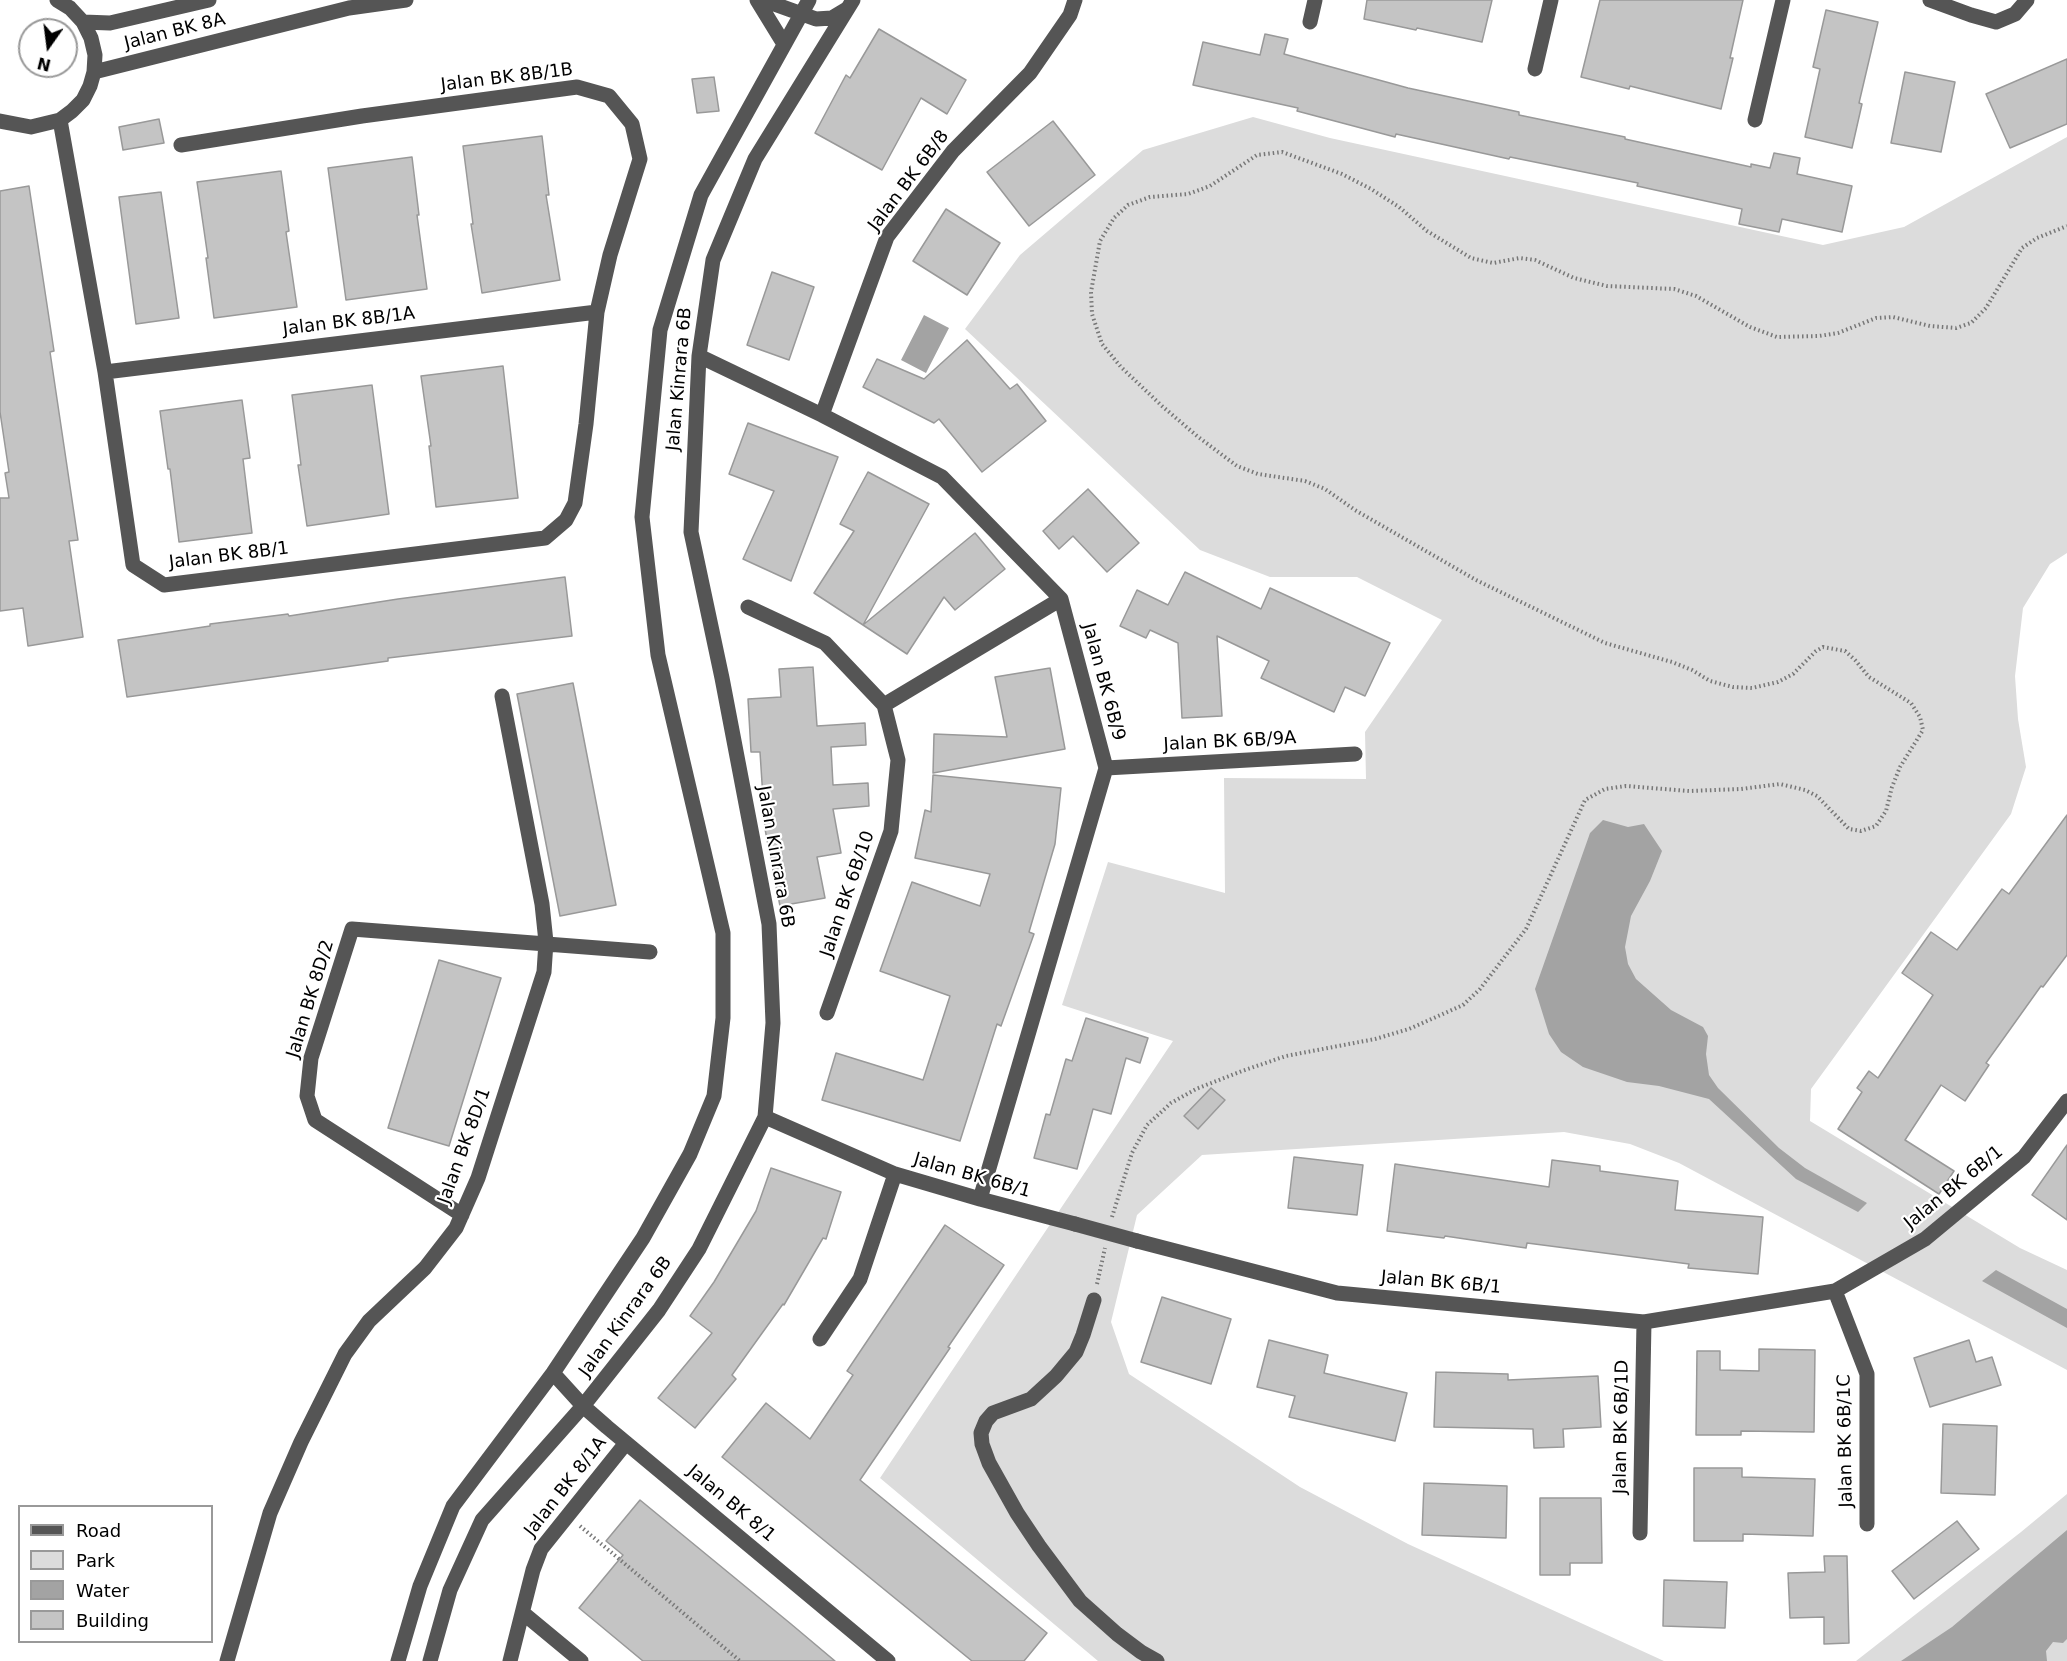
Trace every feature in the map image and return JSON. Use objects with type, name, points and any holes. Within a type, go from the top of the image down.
[{"type":"street","points":[[0,121],[31,128],[60,120],[83,100],[90,86],[95,55],[91,38],[83,22],[70,8],[57,0]]},
{"type":"street","name":"Jalan BK 8A","points":[[83,22],[110,23],[209,0]]},
{"type":"street","name":"Jalan BK 8A","points":[[94,72],[349,8],[406,0]]},
{"type":"street","points":[[757,0],[784,44]]},
{"type":"street","points":[[763,0],[801,15],[825,19],[832,18],[851,4]]},
{"type":"street","name":"Jalan Kinrara 6B","points":[[398,1661],[420,1586],[453,1506],[554,1373],[643,1238],[690,1154],[714,1096],[723,1018],[723,933],[658,655],[642,517],[660,330],[701,195],[809,0]]},
{"type":"street","name":"Jalan BK 6B/8","points":[[822,415],[887,237],[953,151],[1030,73],[1070,15],[1075,0]]},
{"type":"street","points":[[1310,22],[1315,0]]},
{"type":"street","points":[[1534,69],[1551,0]]},
{"type":"street","points":[[1755,120],[1783,0]]},
{"type":"street","points":[[1930,0],[1996,22],[2015,14],[2028,0]]},
{"type":"street","name":"Jalan Kinrara 6B","points":[[430,1661],[450,1590],[482,1520],[584,1406],[659,1310],[699,1249],[765,1117],[773,1023],[769,924],[722,678],[691,532],[699,356],[713,260],[754,159],[851,4]]},
{"type":"street","name":"Jalan BK 8B/1B","points":[[181,145],[362,116],[577,87],[609,96],[632,124],[640,159],[610,255],[597,312]]},
{"type":"street","name":"Jalan BK 8B/1","points":[[60,120],[105,372],[133,565],[164,585],[545,538],[566,520],[575,503],[586,424],[597,312]]},
{"type":"street","name":"Jalan BK 8B/1A","points":[[105,372],[597,312]]},
{"type":"street","name":"Jalan BK 6B/9","points":[[699,356],[822,415],[942,477],[1061,599],[1106,768],[980,1200]]},
{"type":"street","points":[[884,705],[1061,599]]},
{"type":"street","name":"Jalan BK 6B/10","points":[[748,607],[825,643],[884,705],[898,760],[891,831],[827,1013]]},
{"type":"street","name":"Jalan BK 8D/1","points":[[227,1661],[270,1513],[301,1442],[345,1354],[369,1321],[426,1268],[456,1228],[462,1215],[478,1178],[544,972],[546,945],[542,904],[502,696]]},
{"type":"street","name":"Jalan BK 6B/9A","points":[[1106,768],[1355,754]]},
{"type":"street","name":"Jalan BK 8D/2","points":[[462,1215],[315,1120],[306,1096],[311,1058],[352,930],[546,945]]},
{"type":"street","points":[[546,945],[650,952]]},
{"type":"street","name":"Jalan BK 6B/1","points":[[765,1117],[895,1174],[980,1200],[1337,1293],[1644,1322],[1835,1291],[1925,1239],[2024,1157],[2067,1101]]},
{"type":"street","points":[[820,1339],[860,1279],[895,1174]]},
{"type":"street","name":"Jalan BK 6B/1C","points":[[1835,1291],[1867,1374],[1867,1524]]},
{"type":"street","points":[[1094,1300],[1076,1352],[1056,1376],[1031,1399],[993,1413],[986,1421],[981,1433],[982,1444],[989,1463],[1017,1513],[1080,1601],[1117,1634],[1141,1652],[1158,1661]]},
{"type":"street","name":"Jalan BK 6B/1D","points":[[1640,1533],[1644,1322]]},
{"type":"street","name":"Jalan BK 8/1","points":[[554,1373],[584,1406],[626,1443],[888,1661]]},
{"type":"street","name":"Jalan BK 8/1A","points":[[510,1661],[533,1570],[541,1549],[626,1443]]},
{"type":"street","points":[[523,1613],[581,1661]]},
{"type":"path","points":[[1111,1223],[1131,1154],[1147,1125],[1171,1103],[1196,1089],[1286,1056],[1374,1039],[1409,1029],[1463,1005],[1472,997],[1526,928],[1585,800],[1605,789],[1626,786],[1689,791],[1742,789],[1780,784],[1817,796],[1849,829],[1861,831],[1876,826],[1886,811],[1900,767],[1923,730],[1920,717],[1911,703],[1869,676],[1845,651],[1823,647],[1793,674],[1778,682],[1752,688],[1733,687],[1710,681],[1672,662],[1605,643],[1476,580],[1355,510],[1325,489],[1305,481],[1258,474],[1237,466],[1162,406],[1121,367],[1102,344],[1092,314],[1091,292],[1100,242],[1114,218],[1128,206],[1150,197],[1188,194],[1210,186],[1257,155],[1282,152],[1342,174],[1371,189],[1399,207],[1427,231],[1471,258],[1493,263],[1520,258],[1535,260],[1574,278],[1607,286],[1674,289],[1696,296],[1750,327],[1777,337],[1838,333],[1876,318],[1893,317],[1930,326],[1956,328],[1971,323],[1986,308],[2022,248],[2037,238],[2067,226]]},
{"type":"path","points":[[1094,1300],[1106,1245]]},
{"type":"path","points":[[567,1516],[740,1661]]},
{"type":"green space","points":[[1253,117],[1330,138],[1823,245],[1904,227],[2067,137],[2067,553],[2050,564],[2023,608],[2015,676],[2018,719],[2026,767],[2011,814],[1811,1089],[1810,1121],[2020,1248],[2067,1270],[2067,1370],[1679,1163],[1630,1144],[1564,1132],[1202,1155],[1137,1215],[1111,1322],[1129,1374],[1300,1487],[1408,1544],[1664,1661],[1098,1661],[880,1478],[1173,1041],[1062,1005],[1108,862],[1225,893],[1224,778],[1366,779],[1365,732],[1442,620],[1357,577],[1270,577],[1200,550],[965,329],[1020,255],[1143,150]]},
{"type":"green space","points":[[2067,1494],[2067,1661],[1856,1661],[2021,1532]]},
{"type":"water","points":[[924,315],[949,328],[926,373],[901,360]]},
{"type":"water","points":[[1603,820],[1628,827],[1644,824],[1662,851],[1650,881],[1631,916],[1625,947],[1628,964],[1636,979],[1671,1010],[1703,1027],[1708,1036],[1706,1054],[1709,1075],[1718,1088],[1779,1148],[1805,1168],[1867,1203],[1858,1212],[1796,1179],[1709,1099],[1659,1086],[1627,1082],[1583,1067],[1561,1052],[1549,1034],[1535,989],[1590,833]]},
{"type":"water","points":[[1996,1270],[2067,1309],[2067,1328],[1982,1281]]},
{"type":"water","points":[[2067,1530],[2067,1639],[2063,1643],[2053,1642],[2046,1651],[2047,1661],[1901,1661],[1952,1627]]},
{"type":"building","points":[[1367,0],[1492,0],[1482,42],[1364,19]]},
{"type":"building","points":[[1600,0],[1743,0],[1721,109],[1630,86],[1629,89],[1581,77]]},
{"type":"building","points":[[1826,10],[1878,22],[1859,103],[1862,104],[1852,148],[1805,137],[1820,69],[1813,67]]},
{"type":"building","points":[[879,29],[966,80],[947,114],[921,98],[882,170],[815,133],[846,75],[850,78]]},
{"type":"building","points":[[1265,34],[1288,39],[1284,54],[1408,88],[1519,112],[1519,115],[1751,167],[1751,164],[1770,168],[1774,153],[1800,158],[1797,174],[1852,186],[1842,232],[1782,219],[1779,232],[1739,224],[1742,209],[1637,186],[1638,183],[1510,157],[1509,159],[1396,134],[1395,137],[1297,111],[1298,108],[1193,85],[1203,42],[1260,55]]},
{"type":"building","points":[[2067,59],[2067,124],[2010,148],[1986,94]]},
{"type":"building","points":[[1905,72],[1955,82],[1941,152],[1891,143]]},
{"type":"building","points":[[714,77],[719,111],[697,113],[692,79]]},
{"type":"building","points":[[159,119],[164,143],[123,150],[119,127]]},
{"type":"building","points":[[1053,121],[1095,175],[1029,226],[987,172]]},
{"type":"building","points":[[542,136],[549,195],[546,195],[560,280],[482,293],[471,224],[473,224],[463,146]]},
{"type":"building","points":[[412,157],[427,289],[346,300],[328,168]]},
{"type":"building","points":[[281,171],[289,231],[286,232],[297,307],[214,318],[197,182]]},
{"type":"building","points":[[29,186],[54,351],[50,352],[78,540],[69,541],[83,637],[28,646],[23,608],[0,611],[0,498],[9,498],[5,473],[9,472],[0,412],[0,191]]},
{"type":"building","points":[[161,192],[179,318],[136,324],[119,197]]},
{"type":"building","points":[[946,209],[1000,243],[967,295],[913,261]]},
{"type":"building","points":[[772,272],[814,287],[789,360],[747,345]]},
{"type":"building","points":[[967,340],[1010,389],[1017,384],[1046,421],[982,472],[939,419],[934,423],[863,387],[877,359],[924,379]]},
{"type":"building","points":[[503,366],[518,498],[436,507],[429,446],[431,446],[421,376]]},
{"type":"building","points":[[372,385],[389,514],[307,526],[298,465],[301,465],[292,395]]},
{"type":"building","points":[[242,400],[250,458],[243,459],[252,533],[179,542],[160,411]]},
{"type":"building","points":[[748,423],[838,457],[791,581],[743,559],[774,491],[729,474]]},
{"type":"building","points":[[868,472],[929,504],[863,625],[814,593],[854,531],[840,524]]},
{"type":"building","points":[[1088,489],[1139,543],[1107,572],[1073,536],[1059,549],[1043,531]]},
{"type":"building","points":[[975,533],[1005,569],[955,610],[944,597],[907,654],[863,625]]},
{"type":"building","points":[[1185,572],[1261,609],[1270,588],[1390,643],[1365,696],[1345,687],[1334,712],[1261,678],[1269,661],[1217,636],[1222,716],[1182,718],[1178,643],[1150,630],[1146,638],[1120,626],[1137,590],[1168,605]]},
{"type":"building","points":[[565,577],[572,636],[388,658],[388,661],[127,697],[118,640],[210,626],[210,624],[288,614],[289,616]]},
{"type":"building","points":[[813,667],[817,726],[865,723],[866,745],[831,747],[833,785],[868,783],[869,806],[833,809],[841,853],[817,857],[825,898],[780,906],[765,829],[760,752],[751,752],[748,699],[781,697],[779,669]]},
{"type":"building","points":[[1050,668],[1065,749],[933,773],[934,734],[1007,737],[995,677]]},
{"type":"building","points":[[573,683],[616,905],[560,916],[517,694]]},
{"type":"building","points":[[933,775],[1061,788],[1055,844],[1029,932],[1034,934],[1001,1026],[997,1024],[960,1141],[822,1100],[836,1053],[923,1080],[950,996],[880,971],[912,882],[980,906],[990,874],[915,858],[925,810],[931,812]]},
{"type":"building","points":[[2067,815],[2067,955],[2043,987],[2041,986],[1986,1063],[1989,1065],[1965,1101],[1941,1085],[1905,1140],[1954,1171],[1939,1194],[1838,1129],[1862,1092],[1857,1088],[1869,1071],[1878,1078],[1933,995],[1902,973],[1931,932],[1957,950],[2002,889],[2009,894]]},
{"type":"building","points":[[439,960],[501,978],[449,1146],[388,1128]]},
{"type":"building","points":[[1086,1018],[1148,1038],[1140,1063],[1126,1058],[1111,1114],[1093,1109],[1077,1169],[1034,1158],[1046,1114],[1050,1115],[1066,1059],[1072,1061]]},
{"type":"building","points":[[1211,1088],[1225,1100],[1198,1129],[1184,1116]]},
{"type":"building","points":[[2067,1145],[2067,1220],[2032,1195]]},
{"type":"building","points":[[1294,1157],[1363,1165],[1357,1215],[1288,1208]]},
{"type":"building","points":[[1552,1160],[1600,1166],[1600,1171],[1678,1181],[1675,1210],[1763,1217],[1758,1274],[1688,1268],[1689,1264],[1527,1243],[1526,1248],[1445,1236],[1444,1238],[1387,1231],[1395,1164],[1549,1187]]},
{"type":"building","points":[[771,1168],[841,1192],[826,1239],[823,1238],[784,1305],[732,1375],[736,1379],[695,1428],[658,1398],[712,1333],[690,1316],[714,1282],[756,1211]]},
{"type":"building","points":[[945,1225],[1004,1265],[860,1480],[1047,1633],[1024,1661],[972,1661],[722,1457],[766,1403],[810,1439],[853,1375],[847,1371]]},
{"type":"building","points":[[1162,1297],[1231,1319],[1211,1384],[1141,1362]]},
{"type":"building","points":[[1269,1340],[1328,1355],[1324,1373],[1407,1393],[1395,1441],[1289,1417],[1295,1396],[1257,1387]]},
{"type":"building","points":[[1969,1340],[1976,1362],[1992,1357],[2001,1385],[1930,1407],[1914,1358]]},
{"type":"building","points":[[1759,1349],[1815,1350],[1814,1432],[1741,1431],[1741,1435],[1696,1435],[1697,1351],[1720,1351],[1720,1370],[1759,1371]]},
{"type":"building","points":[[1436,1372],[1508,1374],[1508,1380],[1598,1376],[1601,1427],[1563,1429],[1564,1447],[1534,1448],[1533,1429],[1434,1427]]},
{"type":"building","points":[[1943,1424],[1997,1426],[1995,1495],[1941,1493]]},
{"type":"building","points":[[1694,1468],[1742,1468],[1742,1477],[1815,1479],[1813,1536],[1743,1534],[1743,1541],[1694,1541]]},
{"type":"building","points":[[1424,1483],[1507,1486],[1506,1538],[1422,1535]]},
{"type":"building","points":[[1540,1498],[1601,1498],[1602,1563],[1570,1563],[1570,1575],[1540,1575]]},
{"type":"building","points":[[640,1500],[835,1661],[643,1661],[579,1608],[623,1555],[606,1541]]},
{"type":"building","points":[[1957,1521],[1979,1549],[1914,1599],[1892,1571]]},
{"type":"building","points":[[1824,1556],[1847,1556],[1849,1643],[1824,1644],[1824,1617],[1790,1618],[1788,1573],[1825,1572]]},
{"type":"building","points":[[1664,1580],[1727,1582],[1725,1628],[1663,1626]]}]
